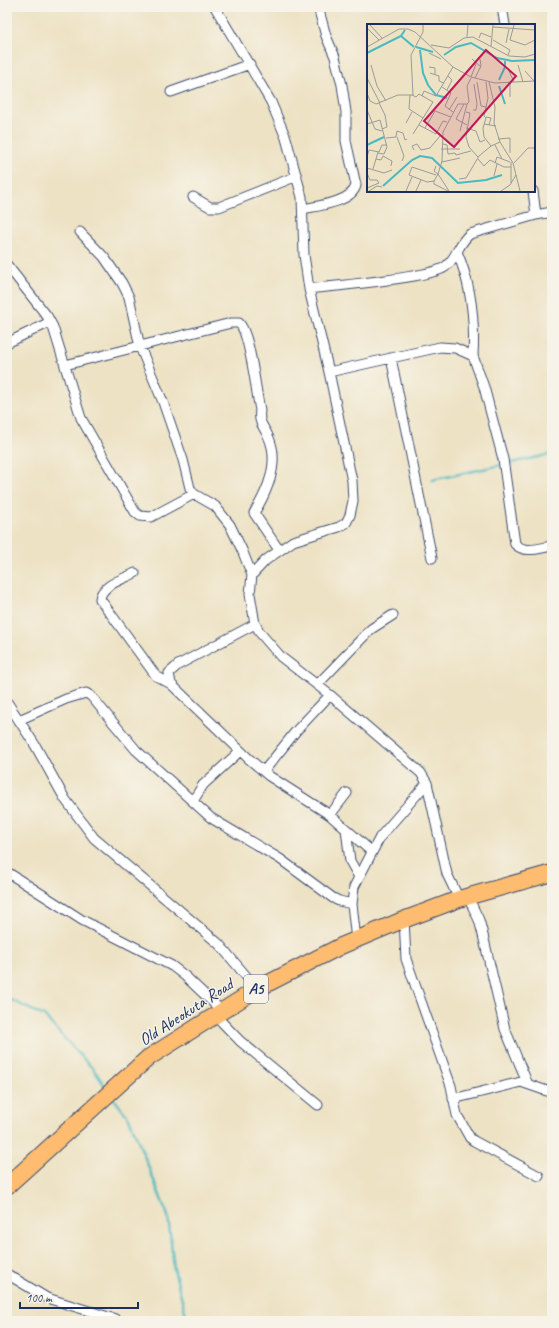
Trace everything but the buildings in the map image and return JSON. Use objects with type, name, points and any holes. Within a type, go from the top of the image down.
[{"type":"highway","name":"Old Abeokuta Road","points":[[7,1186],[148,1058],[257,989],[356,940],[404,919],[464,898],[552,873]]},
{"type":"street","points":[[215,7],[250,64],[271,102],[283,131],[297,176],[302,198],[304,255],[309,289],[329,372],[352,481],[353,501],[350,515],[346,523],[339,527],[293,540],[279,550],[252,575]]},
{"type":"street","points":[[303,209],[349,196],[355,190],[356,185],[346,141],[346,112],[336,57],[326,36],[318,7]]},
{"type":"street","points":[[502,7],[505,24]]},
{"type":"street","points":[[171,92],[250,64]]},
{"type":"street","points":[[193,197],[210,206],[219,207],[297,176]]},
{"type":"street","points":[[533,192],[536,216]]},
{"type":"street","points":[[309,289],[422,274],[444,268],[457,252],[462,239],[470,234],[552,212]]},
{"type":"street","points":[[80,232],[104,257],[122,283],[132,310],[140,347],[163,402],[183,460],[190,488],[194,494],[215,506],[230,525],[252,575],[250,594],[255,624],[261,634],[277,653],[412,763],[427,783],[447,874],[481,925],[505,1029],[527,1082]]},
{"type":"street","points":[[457,252],[465,269],[469,291],[475,345],[473,356],[484,387],[503,459],[515,544],[520,549],[525,550],[552,546]]},
{"type":"street","points":[[7,265],[50,322],[81,418],[135,512],[140,516],[151,517],[194,494]]},
{"type":"street","points":[[7,342],[50,322]]},
{"type":"street","points":[[65,365],[231,323],[239,323],[247,341],[260,410],[259,420],[270,439],[273,458],[265,492],[254,513],[279,550]]},
{"type":"street","points":[[329,372],[440,347],[455,348],[473,356]]},
{"type":"street","points":[[390,358],[432,558]]},
{"type":"street","points":[[135,573],[106,588],[101,593],[100,598],[156,676],[171,684],[240,751],[264,771],[330,816],[372,852]]},
{"type":"street","points":[[317,685],[371,629],[393,615]]},
{"type":"street","points":[[171,684],[169,673],[178,665],[255,624]]},
{"type":"street","points":[[19,720],[66,699],[86,693],[91,696],[136,750],[211,818],[280,859],[339,902],[352,904]]},
{"type":"street","points":[[264,771],[296,731],[330,695]]},
{"type":"street","points":[[7,702],[66,799],[94,838],[219,944],[257,989]]},
{"type":"street","points":[[192,801],[203,785],[240,751]]},
{"type":"street","points":[[356,940],[352,904],[354,887],[380,837],[427,783]]},
{"type":"street","points":[[330,816],[347,793]]},
{"type":"street","points":[[346,829],[350,861],[359,876]]},
{"type":"street","points":[[348,850],[362,843]]},
{"type":"street","points":[[7,872],[82,920],[172,966],[185,976],[218,1013],[240,1041],[318,1105]]},
{"type":"street","points":[[404,919],[406,959],[445,1066],[457,1116],[470,1138],[539,1176]]},
{"type":"street","points":[[453,1099],[521,1082],[527,1082],[541,1089],[552,1090]]},
{"type":"street","points":[[7,1274],[47,1298],[115,1319]]},
{"type":"waterway","points":[[432,480],[552,454]]},
{"type":"waterway","points":[[7,998],[44,1016],[94,1070],[105,1086]]},
{"type":"waterway","points":[[114,1099],[129,1118],[168,1216],[174,1269],[187,1319],[189,1321]]}]
